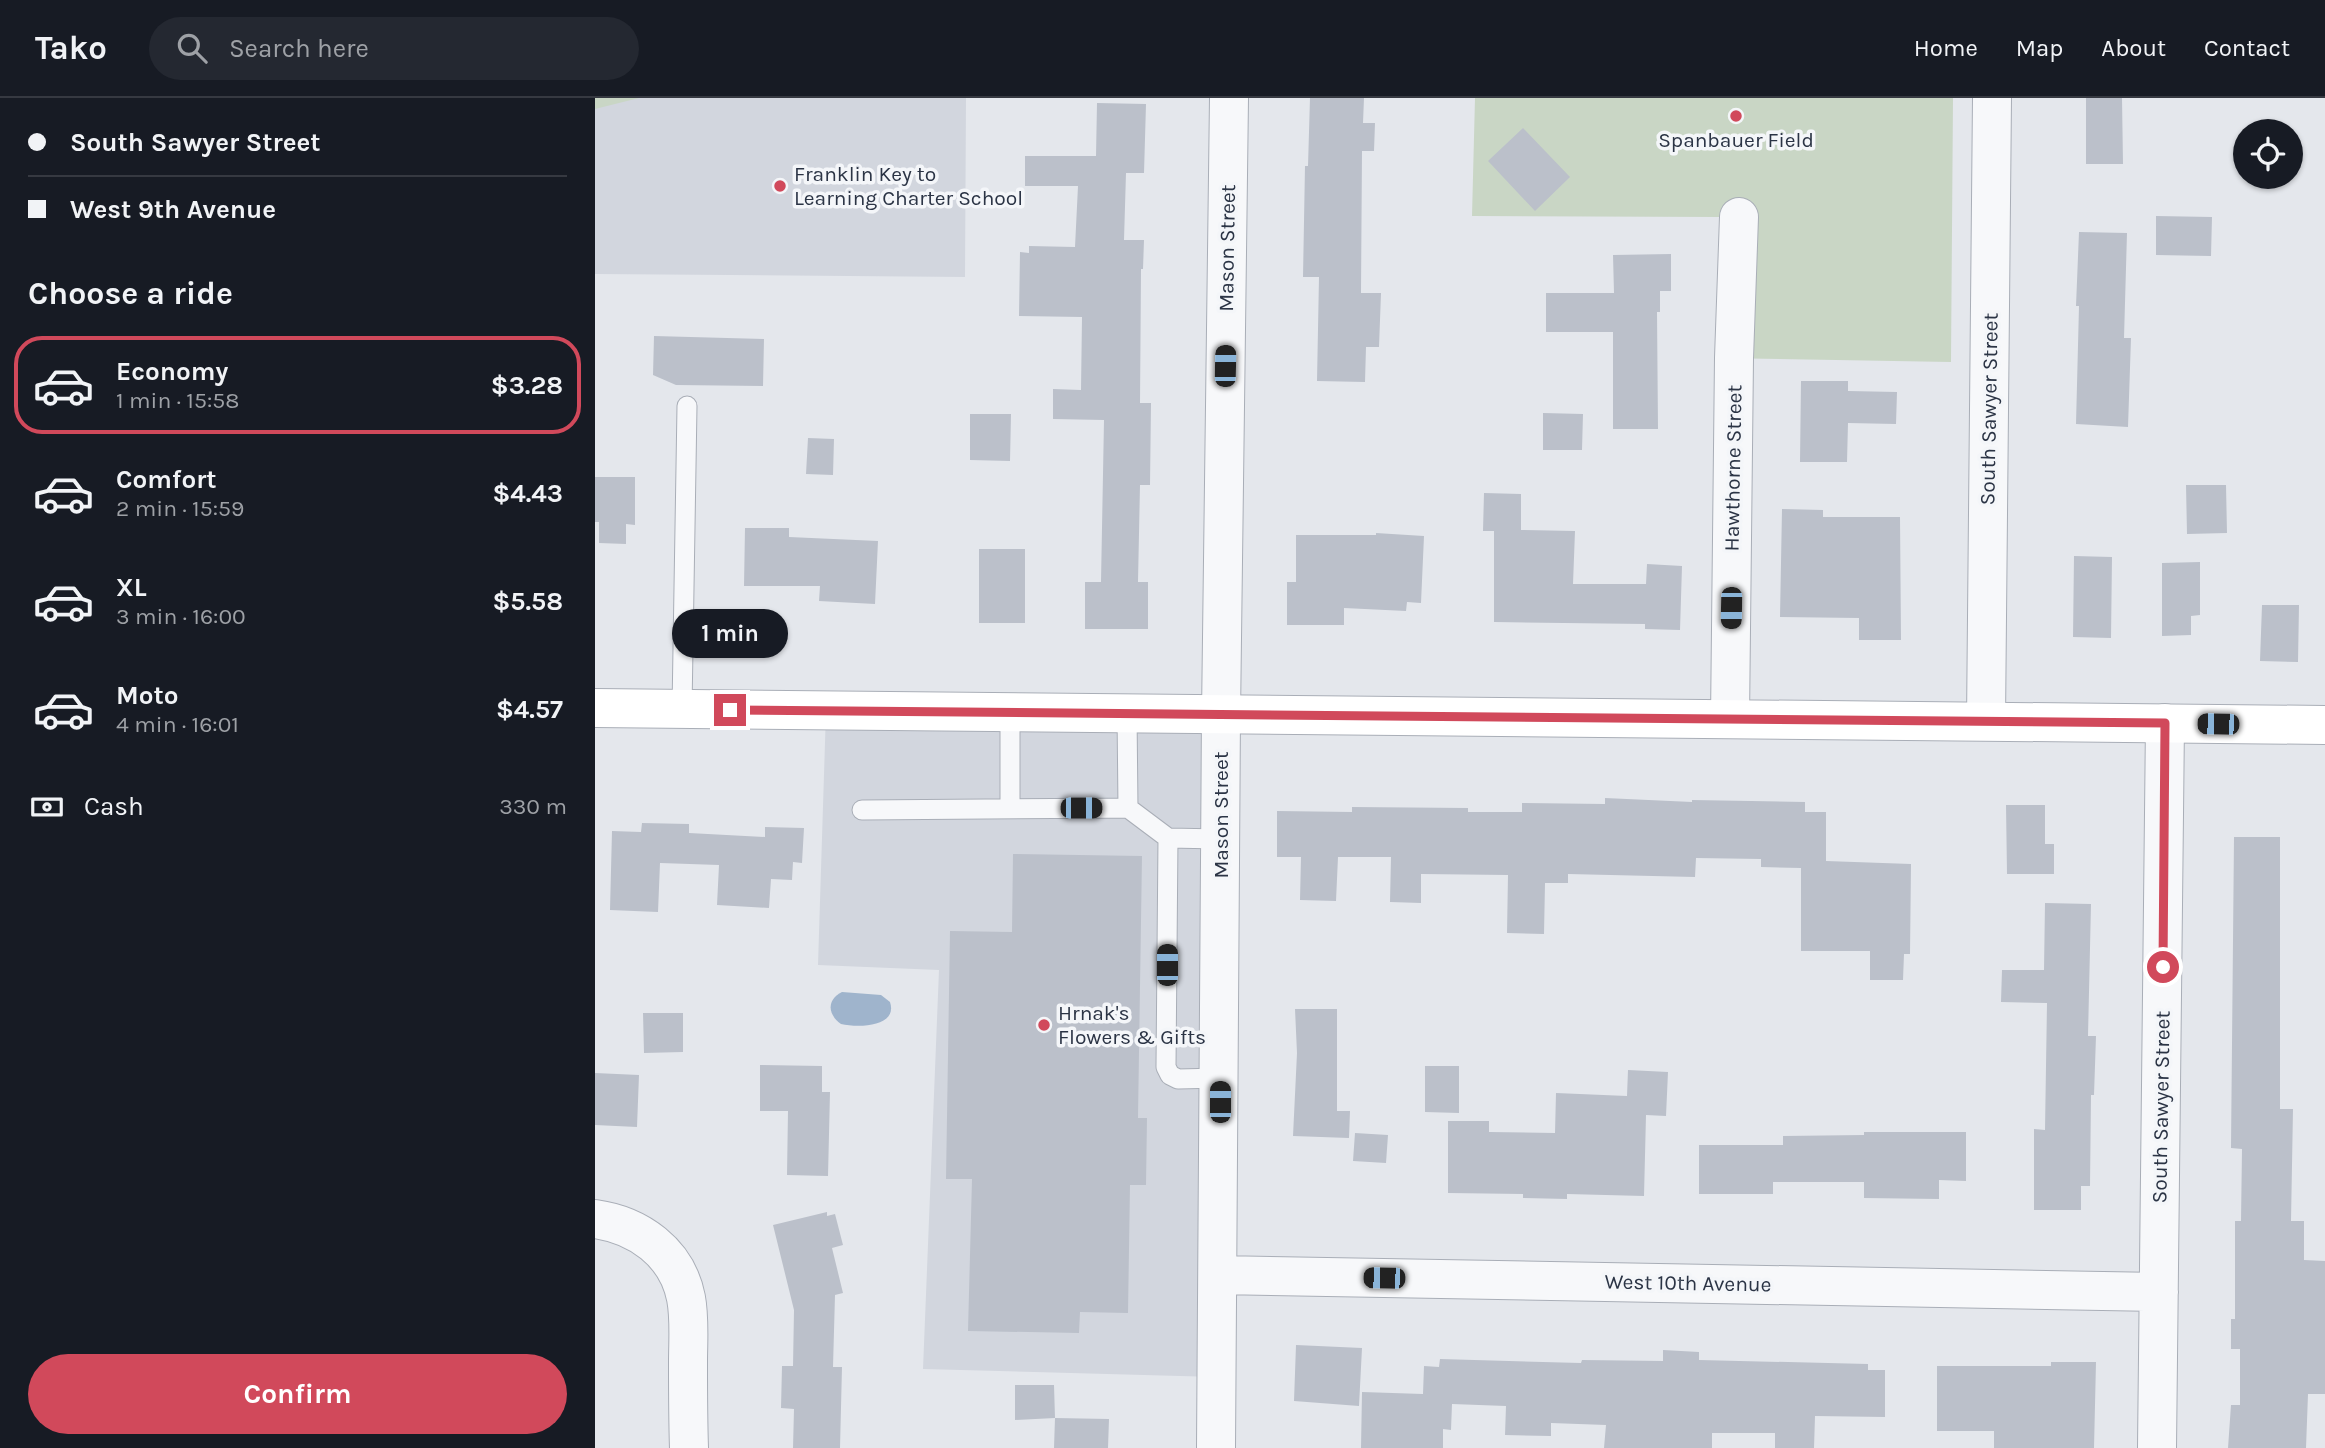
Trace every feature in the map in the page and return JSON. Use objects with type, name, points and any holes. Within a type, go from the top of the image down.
[{"type":"main road","points":[[595,708],[2325,725]]},
{"type":"street","name":"Mason Street","points":[[1216,1448],[1229,98]]},
{"type":"street","name":"South Sawyer Street","points":[[1986,721],[1992,98]]},
{"type":"street","name":"Hawthorne Street","points":[[1730,719],[1734,358],[1739,218]]},
{"type":"street","name":"South Sawyer Street","points":[[2157,1448],[2165,723]]},
{"type":"street","points":[[595,1219],[616,1222],[640,1233],[661,1250],[676,1271],[685,1295],[688,1319],[689,1448]]},
{"type":"street","name":"West 10th Avenue","points":[[1217,1275],[2159,1292]]},
{"type":"lane","points":[[682,709],[687,406]]},
{"type":"lane","points":[[1010,712],[1010,808]]},
{"type":"lane","points":[[1127,712],[1128,808]]},
{"type":"lane","points":[[862,810],[1128,808],[1168,838],[1221,839]]},
{"type":"lane","points":[[1168,838],[1166,1067],[1170,1075],[1178,1079],[1220,1077]]},
{"type":"shaded area","name":"Franklin Key to Learning Charter School","points":[[595,98],[966,98],[965,277],[595,274]]},
{"type":"shaded area","points":[[826,711],[1221,715],[1217,1377],[923,1369],[939,970],[818,965]]},
{"type":"green space","points":[[595,98],[639,98],[595,109]]},
{"type":"green space","points":[[1475,98],[1953,98],[1951,362],[1719,358],[1722,217],[1472,216]]},
{"type":"water","points":[[842,992],[881,995],[890,1002],[888,1017],[875,1024],[841,1024],[831,1012],[831,1003]]},
{"type":"building","points":[[1310,98],[1364,98],[1363,123],[1375,123],[1374,151],[1362,151],[1361,293],[1381,293],[1379,347],[1366,347],[1365,382],[1317,381],[1319,277],[1303,277],[1305,166],[1308,166]]},
{"type":"building","points":[[2086,98],[2122,98],[2123,164],[2086,164]]},
{"type":"building","points":[[1097,103],[1146,104],[1144,173],[1126,173],[1124,240],[1144,240],[1141,269],[1140,403],[1151,403],[1150,485],[1140,485],[1138,582],[1148,582],[1148,629],[1085,629],[1085,582],[1101,582],[1104,420],[1053,419],[1053,389],[1081,390],[1082,317],[1019,316],[1020,252],[1029,253],[1029,246],[1075,247],[1078,186],[1025,186],[1025,156],[1096,156]]},
{"type":"building","points":[[1523,128],[1570,177],[1535,211],[1488,161]]},
{"type":"building","points":[[2156,216],[2212,217],[2211,256],[2156,255]]},
{"type":"building","points":[[2079,232],[2127,233],[2124,338],[2131,338],[2128,427],[2076,424]]},
{"type":"building","points":[[1671,254],[1671,291],[1660,291],[1660,312],[1657,312],[1658,429],[1613,429],[1613,332],[1546,332],[1546,293],[1614,293],[1613,255]]},
{"type":"building","points":[[654,336],[764,339],[763,386],[676,385],[653,375]]},
{"type":"building","points":[[1801,381],[1848,381],[1848,391],[1897,392],[1896,424],[1848,423],[1847,462],[1800,462]]},
{"type":"building","points":[[1543,413],[1583,414],[1582,450],[1543,450]]},
{"type":"building","points":[[970,414],[1011,414],[1010,461],[970,460]]},
{"type":"building","points":[[808,438],[834,439],[833,475],[806,474]]},
{"type":"building","points":[[595,477],[635,477],[635,525],[626,524],[626,544],[599,543],[599,522],[595,522]]},
{"type":"building","points":[[2186,485],[2226,485],[2227,533],[2187,534]]},
{"type":"building","points":[[1484,493],[1521,494],[1521,530],[1575,531],[1573,584],[1646,584],[1647,564],[1682,566],[1680,630],[1645,629],[1645,624],[1494,622],[1494,531],[1483,531]]},
{"type":"building","points":[[1782,509],[1823,510],[1823,517],[1900,517],[1901,640],[1859,640],[1859,618],[1780,617]]},
{"type":"building","points":[[745,528],[789,528],[789,537],[878,541],[875,604],[819,601],[820,586],[744,586]]},
{"type":"building","points":[[1376,533],[1424,536],[1421,603],[1407,602],[1406,611],[1344,608],[1344,625],[1287,625],[1287,582],[1296,582],[1296,535]]},
{"type":"building","points":[[979,549],[1025,549],[1025,623],[979,623]]},
{"type":"building","points":[[2074,556],[2112,557],[2111,638],[2073,637]]},
{"type":"building","points":[[2200,562],[2200,615],[2191,616],[2191,635],[2162,636],[2162,563]]},
{"type":"building","points":[[2262,605],[2299,605],[2298,662],[2260,661]]},
{"type":"building","points":[[1605,798],[1692,802],[1805,802],[1805,812],[1826,812],[1826,861],[1911,864],[1910,954],[1904,954],[1903,980],[1870,980],[1870,951],[1801,951],[1801,868],[1761,867],[1761,859],[1696,858],[1695,877],[1568,874],[1568,883],[1545,883],[1544,934],[1507,933],[1508,875],[1421,874],[1421,903],[1390,902],[1391,857],[1338,857],[1336,901],[1300,900],[1301,857],[1277,857],[1277,811],[1352,812],[1352,807],[1468,808],[1468,812],[1522,812],[1522,803],[1605,804]]},
{"type":"building","points":[[2006,805],[2045,805],[2045,844],[2054,844],[2054,874],[2007,874]]},
{"type":"building","points":[[642,823],[689,824],[689,833],[765,837],[765,827],[804,828],[802,863],[793,862],[792,880],[771,879],[769,908],[717,905],[719,865],[660,863],[658,912],[610,910],[612,831],[641,832]]},
{"type":"building","points":[[2234,837],[2280,837],[2280,1109],[2293,1109],[2291,1221],[2304,1221],[2304,1260],[2325,1261],[2325,1394],[2308,1394],[2306,1448],[2228,1448],[2231,1405],[2240,1405],[2240,1349],[2231,1349],[2231,1319],[2235,1319],[2235,1221],[2241,1221],[2242,1149],[2231,1148]]},
{"type":"building","name":"Hrnak's Flowers & Gifts","points":[[1013,854],[1142,856],[1138,1118],[1147,1118],[1146,1185],[1130,1185],[1128,1313],[1080,1312],[1079,1333],[968,1331],[972,1179],[946,1179],[950,931],[1012,932]]},
{"type":"building","points":[[2045,903],[2091,904],[2088,1036],[2096,1036],[2094,1095],[2091,1095],[2090,1186],[2081,1186],[2081,1210],[2034,1210],[2034,1129],[2045,1130],[2047,1003],[2001,1002],[2002,970],[2044,970]]},
{"type":"building","points":[[1295,1009],[1337,1009],[1337,1111],[1350,1111],[1349,1138],[1293,1136],[1297,1053]]},
{"type":"building","points":[[643,1013],[683,1013],[683,1052],[644,1053]]},
{"type":"building","points":[[760,1065],[822,1066],[822,1092],[830,1092],[828,1176],[787,1175],[788,1111],[760,1111]]},
{"type":"building","points":[[1425,1066],[1459,1066],[1459,1113],[1425,1112]]},
{"type":"building","points":[[1628,1070],[1668,1072],[1666,1116],[1646,1115],[1644,1196],[1567,1194],[1567,1199],[1523,1198],[1523,1194],[1448,1193],[1448,1121],[1489,1121],[1489,1132],[1555,1133],[1556,1093],[1627,1096]]},
{"type":"building","points":[[595,1073],[639,1075],[637,1127],[595,1125]]},
{"type":"building","points":[[1864,1132],[1966,1132],[1966,1181],[1939,1180],[1939,1199],[1864,1198],[1864,1182],[1773,1182],[1773,1194],[1699,1194],[1699,1145],[1783,1145],[1783,1136],[1864,1135]]},
{"type":"building","points":[[1355,1133],[1388,1135],[1386,1163],[1353,1161]]},
{"type":"building","points":[[827,1212],[827,1216],[835,1214],[843,1245],[832,1248],[843,1293],[835,1295],[833,1367],[842,1367],[840,1448],[793,1448],[794,1409],[781,1408],[782,1366],[793,1366],[794,1310],[773,1225]]},
{"type":"building","points":[[1296,1345],[1362,1348],[1359,1406],[1294,1401]]},
{"type":"building","points":[[1663,1350],[1699,1352],[1699,1360],[1868,1364],[1868,1370],[1885,1370],[1885,1417],[1815,1416],[1814,1448],[1775,1448],[1775,1433],[1712,1433],[1712,1448],[1604,1448],[1606,1425],[1551,1423],[1551,1436],[1505,1435],[1506,1406],[1452,1404],[1451,1430],[1443,1429],[1443,1448],[1361,1448],[1362,1392],[1423,1394],[1424,1366],[1439,1367],[1440,1359],[1581,1363],[1582,1360],[1663,1361]]},
{"type":"building","points":[[2051,1362],[2096,1362],[2094,1448],[1994,1448],[1994,1431],[1937,1431],[1937,1366],[2051,1366]]},
{"type":"building","points":[[1015,1385],[1054,1385],[1055,1418],[1015,1420]]},
{"type":"building","points":[[1055,1418],[1109,1419],[1108,1448],[1054,1448]]},
{"type":"place","name":"Spanbauer Field","points":[[1736,116]]},
{"type":"place","name":"Franklin Key to Learning Charter School","points":[[780,186]]},
{"type":"place","name":"Hrnak's Flowers & Gifts","points":[[1044,1025]]},
{"type":"route","points":[[730,710],[2165,723],[2163,967]]}]
